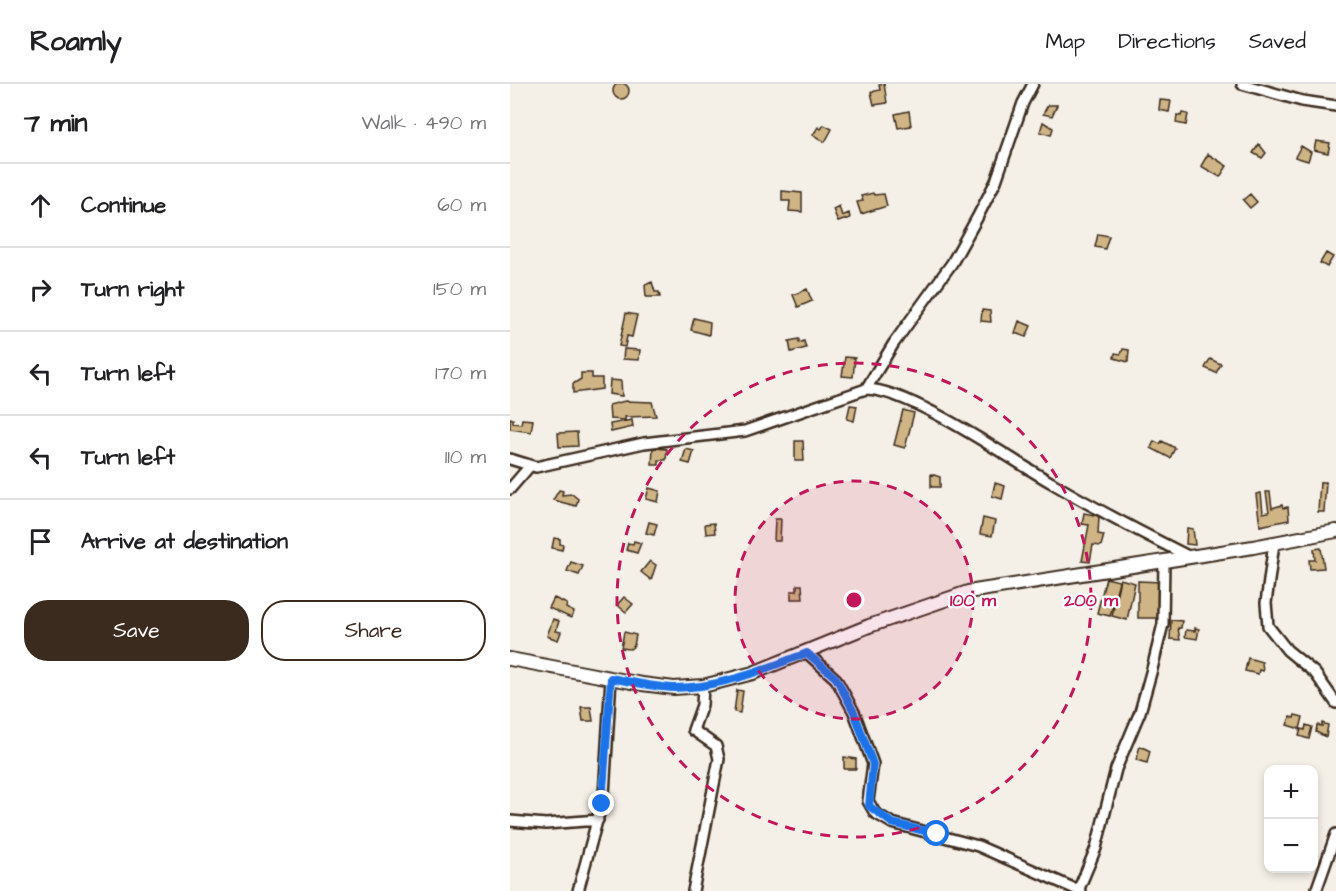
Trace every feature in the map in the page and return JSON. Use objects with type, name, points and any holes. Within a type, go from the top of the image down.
[{"type":"street","points":[[866,389],[887,352],[952,263],[996,181],[1023,103],[1033,84]]},
{"type":"street","points":[[1242,84],[1302,101],[1336,106]]},
{"type":"street","points":[[510,459],[529,466],[549,466],[644,443],[746,431],[866,389],[885,392],[924,408],[1082,501],[1188,556]]},
{"type":"street","points":[[510,489],[529,466]]},
{"type":"street","points":[[510,659],[674,688],[703,686],[753,673],[869,626],[968,592],[1336,531]]},
{"type":"street","points":[[1274,543],[1266,603],[1268,626],[1287,650],[1315,673],[1336,704]]},
{"type":"street","points":[[807,653],[836,678],[854,712],[871,754],[873,776],[868,801],[875,813],[892,823],[978,846],[1079,891],[1096,848],[1116,768],[1140,712],[1152,669],[1163,624],[1164,561]]},
{"type":"street","points":[[578,891],[604,795],[611,678]]},
{"type":"street","points":[[693,891],[719,759],[716,746],[693,730],[702,705],[703,686]]},
{"type":"street","points":[[510,821],[546,824],[598,820]]},
{"type":"street","points":[[1316,891],[1336,834]]},
{"type":"building","points":[[621,83],[627,85],[629,91],[627,97],[621,99],[615,97],[613,91],[615,85]]},
{"type":"building","points":[[884,84],[887,103],[874,105],[871,92],[880,90],[879,85]]},
{"type":"building","points":[[1160,100],[1171,101],[1169,112],[1159,110]]},
{"type":"building","points":[[1048,105],[1057,105],[1052,116],[1043,114]]},
{"type":"building","points":[[909,111],[911,126],[898,128],[895,114]]},
{"type":"building","points":[[1182,113],[1188,114],[1186,125],[1176,123],[1177,115],[1181,116]]},
{"type":"building","points":[[1043,122],[1053,128],[1051,135],[1040,132]]},
{"type":"building","points":[[824,125],[832,129],[825,142],[813,135],[818,127],[821,129]]},
{"type":"building","points":[[1316,141],[1330,143],[1328,153],[1314,150]]},
{"type":"building","points":[[1259,144],[1266,153],[1262,158],[1253,153]]},
{"type":"building","points":[[1301,146],[1311,152],[1308,161],[1295,157]]},
{"type":"building","points":[[1208,154],[1227,166],[1220,177],[1201,166]]},
{"type":"building","points":[[782,191],[802,193],[802,212],[789,211],[790,201],[782,201]]},
{"type":"building","points":[[873,193],[874,195],[884,194],[887,206],[861,214],[857,202],[863,201],[861,196]]},
{"type":"building","points":[[1250,194],[1257,202],[1250,208],[1243,200]]},
{"type":"building","points":[[839,206],[842,216],[849,213],[850,218],[838,222],[833,209]]},
{"type":"building","points":[[1098,234],[1109,236],[1105,249],[1095,247]]},
{"type":"building","points":[[1326,253],[1333,257],[1327,267],[1320,263]]},
{"type":"building","points":[[652,282],[655,292],[659,292],[660,297],[646,297],[645,285]]},
{"type":"building","points":[[807,289],[812,301],[798,307],[793,295]]},
{"type":"building","points":[[982,310],[990,311],[991,322],[981,321]]},
{"type":"building","points":[[626,313],[637,315],[632,337],[627,336],[625,347],[619,346]]},
{"type":"building","points":[[694,318],[710,322],[709,335],[691,330]]},
{"type":"building","points":[[1019,321],[1031,326],[1026,337],[1015,333]]},
{"type":"building","points":[[799,339],[799,343],[804,341],[806,348],[791,352],[789,341]]},
{"type":"building","points":[[624,349],[640,350],[639,360],[623,359]]},
{"type":"building","points":[[1123,349],[1129,350],[1128,362],[1114,358],[1115,353],[1121,354]]},
{"type":"building","points":[[845,357],[855,358],[853,377],[842,376]]},
{"type":"building","points":[[1210,359],[1221,364],[1216,373],[1205,368]]},
{"type":"building","points":[[581,373],[592,373],[592,378],[602,378],[602,389],[573,393],[573,384],[581,379]]},
{"type":"building","points":[[610,380],[621,381],[622,396],[609,394]]},
{"type":"building","points":[[625,401],[652,402],[656,416],[625,417],[625,420],[610,419],[609,405]]},
{"type":"building","points":[[850,405],[857,406],[854,421],[847,419]]},
{"type":"building","points":[[903,410],[914,413],[905,448],[894,445]]},
{"type":"building","points":[[510,418],[513,419],[513,423],[521,424],[522,419],[533,420],[531,432],[510,429]]},
{"type":"building","points":[[632,420],[633,427],[611,432],[610,424]]},
{"type":"building","points":[[577,432],[578,446],[559,447],[558,433]]},
{"type":"building","points":[[795,441],[803,441],[804,461],[795,461]]},
{"type":"building","points":[[1154,441],[1160,444],[1162,441],[1175,448],[1170,458],[1151,448]]},
{"type":"building","points":[[653,448],[667,449],[666,460],[659,460],[659,465],[652,465]]},
{"type":"building","points":[[686,449],[694,451],[690,464],[682,462]]},
{"type":"building","points":[[931,474],[940,477],[940,487],[931,487]]},
{"type":"building","points":[[1320,482],[1326,482],[1324,512],[1318,512]]},
{"type":"building","points":[[995,483],[1005,486],[1002,499],[992,496]]},
{"type":"building","points":[[649,488],[660,491],[658,502],[646,499]]},
{"type":"building","points":[[559,490],[563,491],[562,495],[572,494],[578,499],[576,506],[553,500]]},
{"type":"building","points":[[1266,492],[1270,492],[1272,508],[1282,505],[1283,508],[1288,507],[1289,520],[1260,526],[1256,494],[1261,493],[1263,513],[1269,512]]},
{"type":"building","points":[[1084,513],[1099,516],[1098,534],[1104,535],[1101,546],[1093,545],[1090,562],[1082,561],[1089,525],[1082,524]]},
{"type":"building","points":[[983,518],[995,521],[992,536],[980,534]]},
{"type":"building","points":[[775,519],[781,519],[780,541],[774,541]]},
{"type":"building","points":[[649,522],[657,524],[654,535],[646,533]]},
{"type":"building","points":[[714,523],[715,533],[706,534],[705,524]]},
{"type":"building","points":[[1187,528],[1193,529],[1195,545],[1186,544]]},
{"type":"building","points":[[554,538],[560,539],[560,544],[563,545],[562,550],[552,548]]},
{"type":"building","points":[[634,541],[641,543],[637,553],[626,550],[628,543],[633,544]]},
{"type":"building","points":[[1321,548],[1324,568],[1310,569],[1309,560],[1315,560],[1314,549]]},
{"type":"building","points":[[650,561],[656,565],[651,580],[641,572]]},
{"type":"building","points":[[571,562],[583,566],[579,575],[567,571]]},
{"type":"building","points":[[1106,578],[1119,581],[1110,616],[1097,613]]},
{"type":"building","points":[[1120,579],[1135,583],[1127,620],[1112,616]]},
{"type":"building","points":[[1138,581],[1161,582],[1160,618],[1138,618]]},
{"type":"building","points":[[797,585],[802,585],[803,599],[791,599],[791,591],[797,591]]},
{"type":"building","points":[[624,597],[633,604],[626,612],[617,605]]},
{"type":"building","points":[[554,598],[567,604],[566,608],[574,612],[571,618],[549,608]]},
{"type":"building","points":[[553,619],[559,621],[556,631],[561,632],[558,640],[547,636]]},
{"type":"building","points":[[1171,620],[1182,621],[1181,628],[1178,628],[1180,640],[1170,639]]},
{"type":"building","points":[[1195,628],[1199,629],[1197,639],[1185,637],[1186,630],[1195,631]]},
{"type":"building","points":[[624,632],[636,635],[634,646],[630,649],[621,648]]},
{"type":"building","points":[[1248,658],[1262,662],[1263,671],[1259,670],[1258,674],[1245,671]]},
{"type":"building","points":[[737,690],[743,691],[740,713],[734,712]]},
{"type":"building","points":[[581,707],[591,707],[593,721],[583,721]]},
{"type":"building","points":[[1295,715],[1303,717],[1300,729],[1287,725],[1290,717],[1294,718]]},
{"type":"building","points":[[1322,723],[1328,725],[1326,737],[1316,732],[1317,725],[1322,726]]},
{"type":"building","points":[[1306,725],[1312,727],[1309,739],[1299,736],[1301,729],[1305,730]]},
{"type":"building","points":[[1140,746],[1150,751],[1147,763],[1136,760]]},
{"type":"building","points":[[844,757],[856,759],[856,769],[844,769]]},
{"type":"route","points":[[602,804],[611,678],[674,688],[703,686],[753,673],[807,653],[836,678],[854,712],[873,764],[873,776],[868,795],[869,806],[875,813],[892,823],[937,834]]}]
